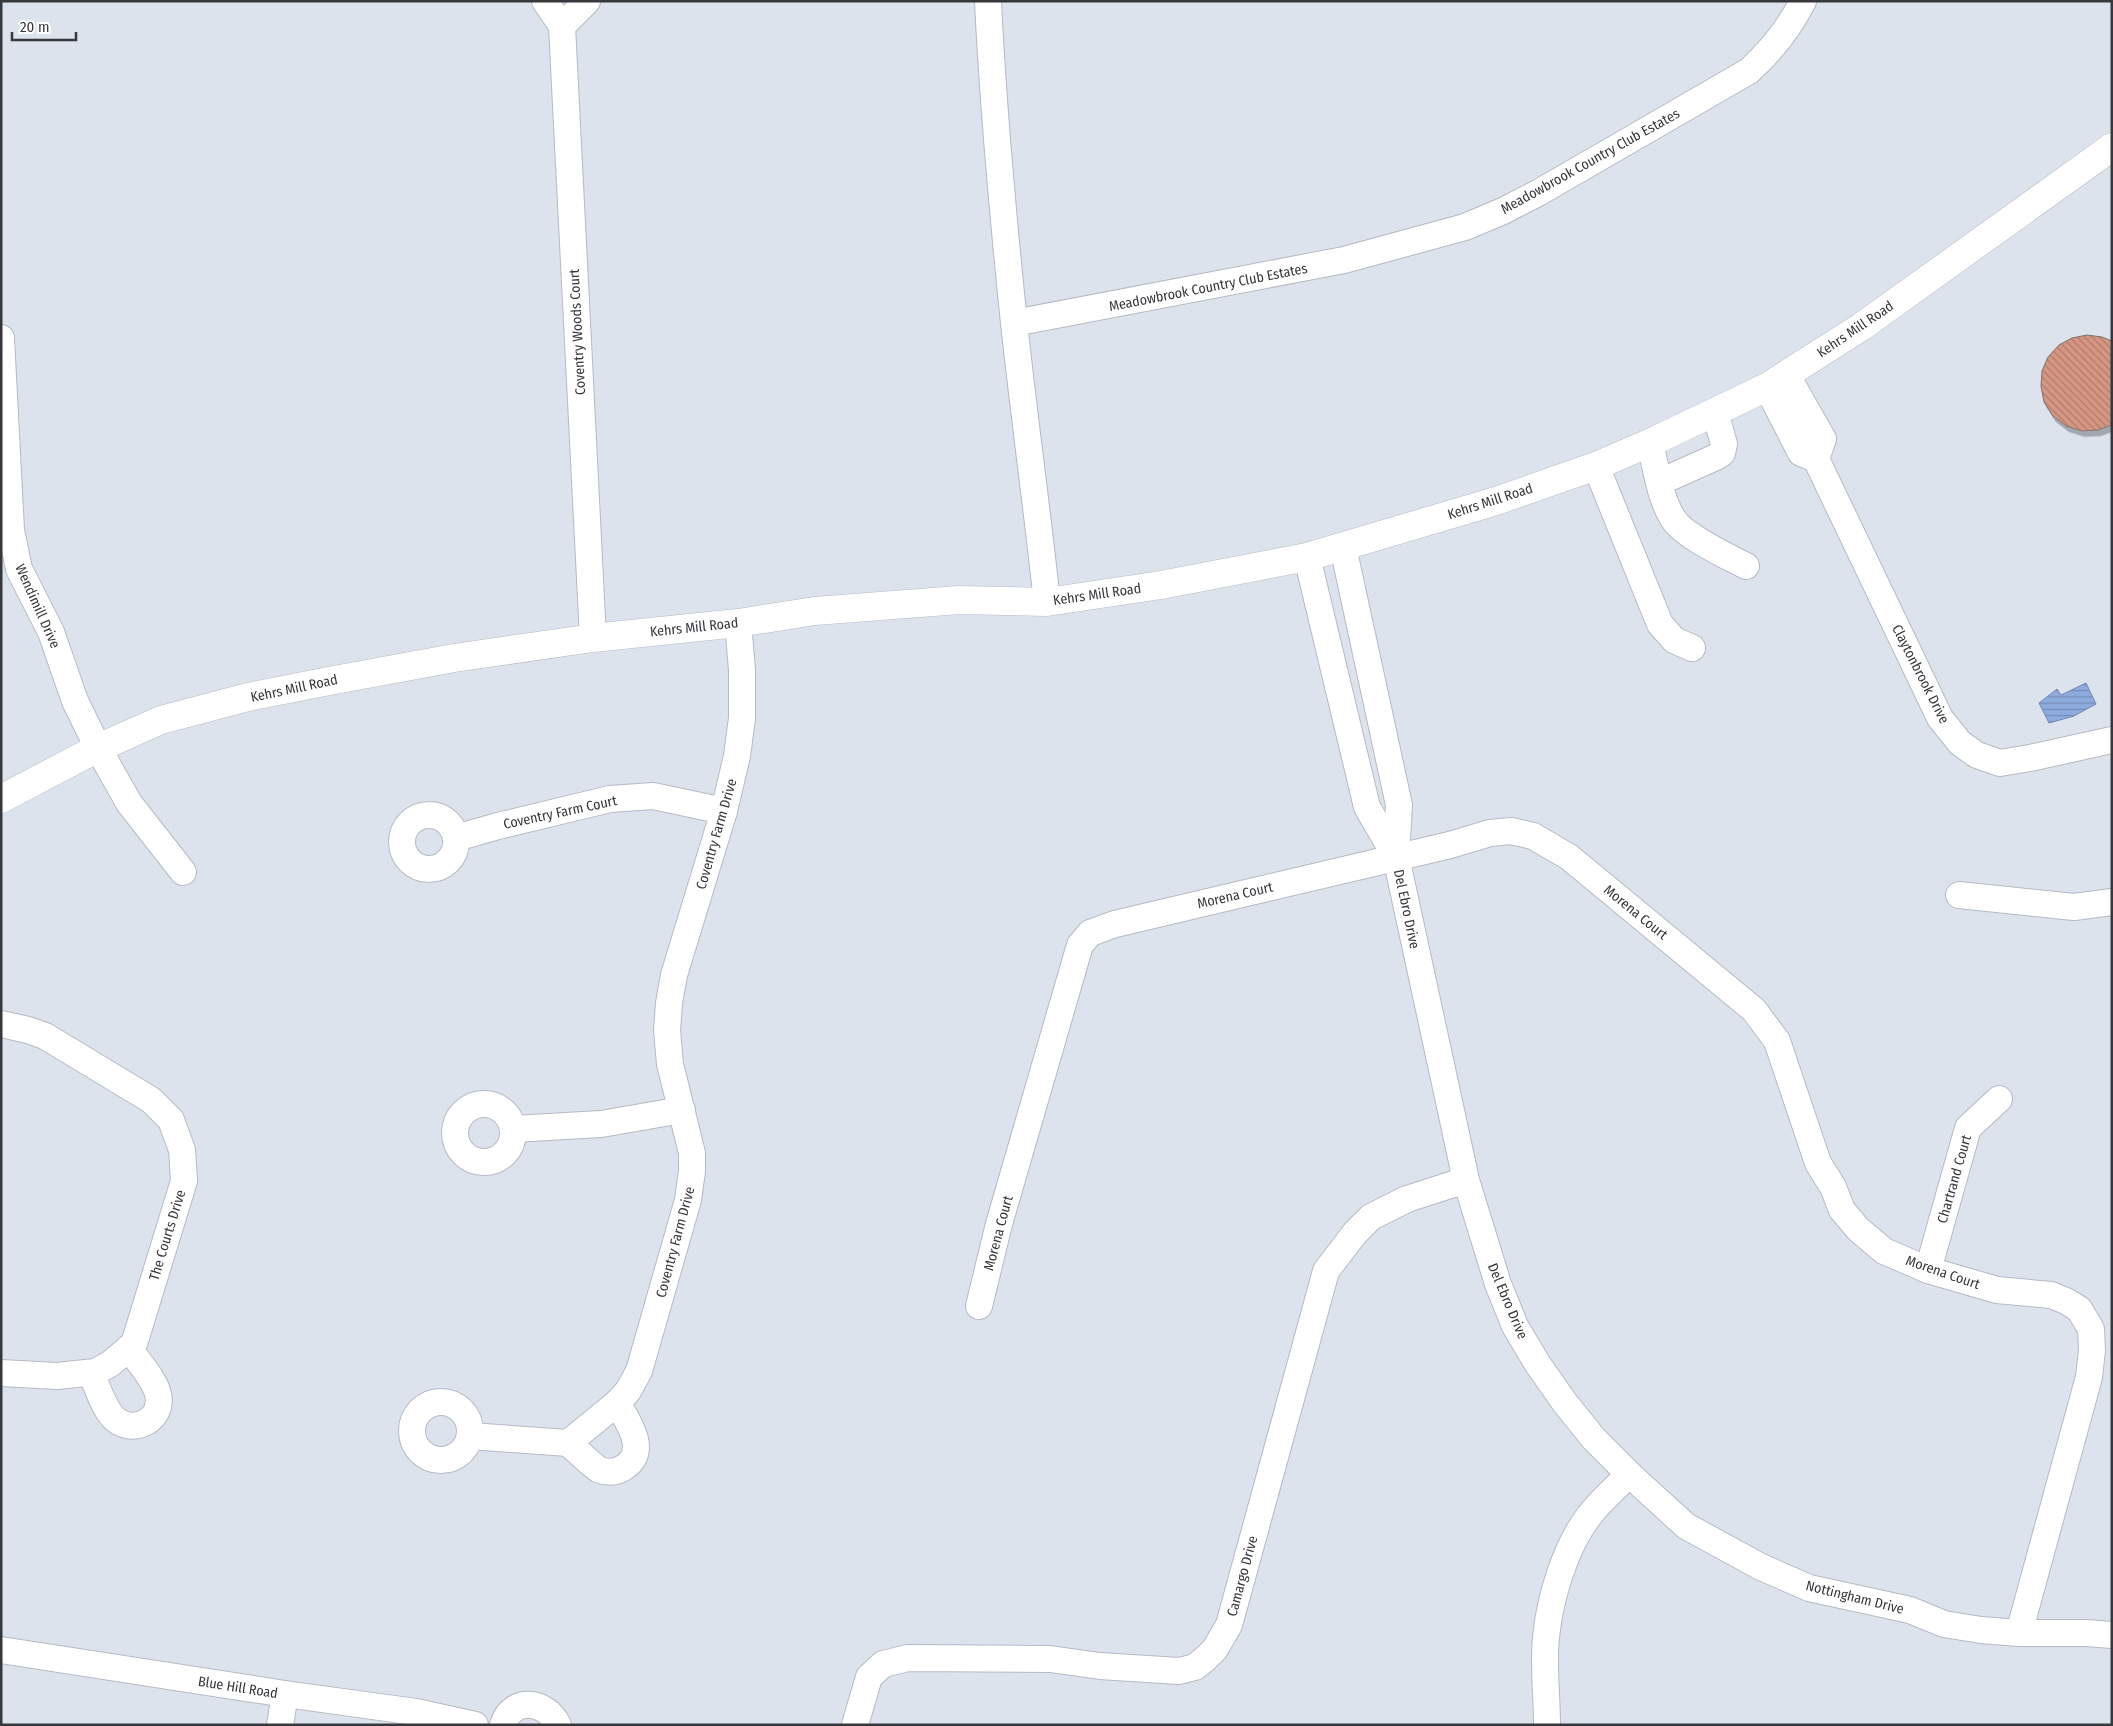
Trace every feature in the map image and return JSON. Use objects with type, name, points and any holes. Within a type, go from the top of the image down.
[{"type":"main road","name":"Kehrs Mill Road","points":[[1,799],[98,748],[161,720],[248,697],[454,658],[593,638],[738,623],[815,612],[959,600],[1047,602],[1162,585],[1307,557],[1496,501],[1596,466],[1650,443],[1776,381],[1861,327],[2112,147]]},
{"type":"street","points":[[545,1],[562,26],[587,1]]},
{"type":"street","points":[[988,1],[991,57],[1014,323],[1047,602]]},
{"type":"street","name":"Meadowbrook Country Club Estates","points":[[1014,323],[1308,268],[1465,227],[1503,211],[1538,193],[1749,71],[1770,51],[1792,23],[1803,1]]},
{"type":"street","name":"Coventry Woods Court","points":[[562,26],[593,638]]},
{"type":"street","name":"Wendimill Drive","points":[[1,338],[2,398],[11,530],[19,569],[51,632],[75,701],[98,748],[129,803],[184,872]]},
{"type":"street","name":"Claytonbrook Drive","points":[[1776,381],[1824,439],[1816,459],[1940,718],[1960,743],[1977,756],[2000,763],[2112,740]]},
{"type":"street","points":[[1660,482],[1722,453],[1724,444],[1715,412]]},
{"type":"street","points":[[1650,443],[1672,518],[1681,528],[1746,566]]},
{"type":"street","points":[[1596,466],[1660,624],[1674,640],[1692,648]]},
{"type":"street","name":"Del Ebro Drive","points":[[1343,547],[1399,805],[1396,857],[1466,1180],[1498,1284],[1515,1326],[1537,1363],[1565,1403],[1594,1439],[1629,1474]]},
{"type":"street","name":"Del Ebro Drive","points":[[1307,557],[1367,807],[1396,857]]},
{"type":"street","name":"Coventry Farm Drive","points":[[568,1442],[617,1403],[628,1390],[639,1371],[688,1200],[692,1153],[670,1064],[667,1030],[669,1002],[674,975],[724,811],[737,756],[742,718],[742,670],[738,623]]},
{"type":"street","name":"Coventry Farm Court","points":[[456,838],[610,799],[653,796],[724,811]]},
{"type":"street","name":"Morena Court","points":[[979,1306],[999,1224],[1080,945],[1090,933],[1115,924],[1450,845],[1490,833],[1511,831],[1533,836],[1569,857],[1754,1010],[1777,1041],[1807,1137],[1818,1164],[1833,1187],[1842,1210],[1858,1229],[1884,1251],[1928,1270],[1997,1290],[2051,1296],[2079,1309],[2091,1329],[2092,1350],[2089,1377],[2019,1633]]},
{"type":"street","points":[[1959,895],[2074,907],[2112,902]]},
{"type":"street","name":"The Courts Drive","points":[[1,1024],[45,1036],[151,1100],[171,1120],[182,1150],[184,1181],[134,1344],[110,1364],[91,1373],[58,1376],[1,1373]]},
{"type":"street","name":"Chartrand Court","points":[[1928,1270],[1968,1128],[1999,1099]]},
{"type":"street","points":[[513,1129],[600,1124],[682,1110]]},
{"type":"street","name":"Camargo Drive","points":[[855,1725],[869,1677],[883,1664],[908,1658],[1050,1659],[1164,1672],[1194,1667],[1205,1660],[1215,1649],[1229,1624],[1326,1271],[1355,1233],[1371,1218],[1407,1199],[1466,1180]]},
{"type":"street","points":[[91,1373],[114,1419],[131,1426],[146,1423],[158,1409],[158,1392],[129,1348]]},
{"type":"street","points":[[470,1436],[568,1442],[598,1470],[607,1472],[618,1471],[634,1458],[636,1448],[633,1430],[617,1403]]},
{"type":"street","points":[[1547,1725],[1546,1638],[1550,1608],[1572,1544],[1589,1516],[1629,1474]]},
{"type":"street","name":"Nottingham Drive","points":[[1629,1474],[1686,1526],[1760,1567],[1809,1588],[1910,1610],[1944,1624],[1981,1630],[2019,1633],[2112,1635]]},
{"type":"street","name":"Blue Hill Road","points":[[1,1650],[285,1694],[416,1712],[474,1725]]},
{"type":"street","points":[[280,1725],[285,1694]]},
{"type":"street","points":[[502,1725],[508,1714],[515,1708],[532,1704],[548,1710],[558,1725]]},
{"type":"water","points":[[2086,683],[2096,704],[2074,716],[2049,723],[2039,703],[2057,689],[2061,695]]},
{"type":"building","points":[[2087,335],[2102,337],[2112,341],[2112,425],[2098,430],[2082,431],[2066,426],[2053,416],[2044,402],[2041,386],[2042,371],[2048,357],[2059,345],[2072,338]]}]
